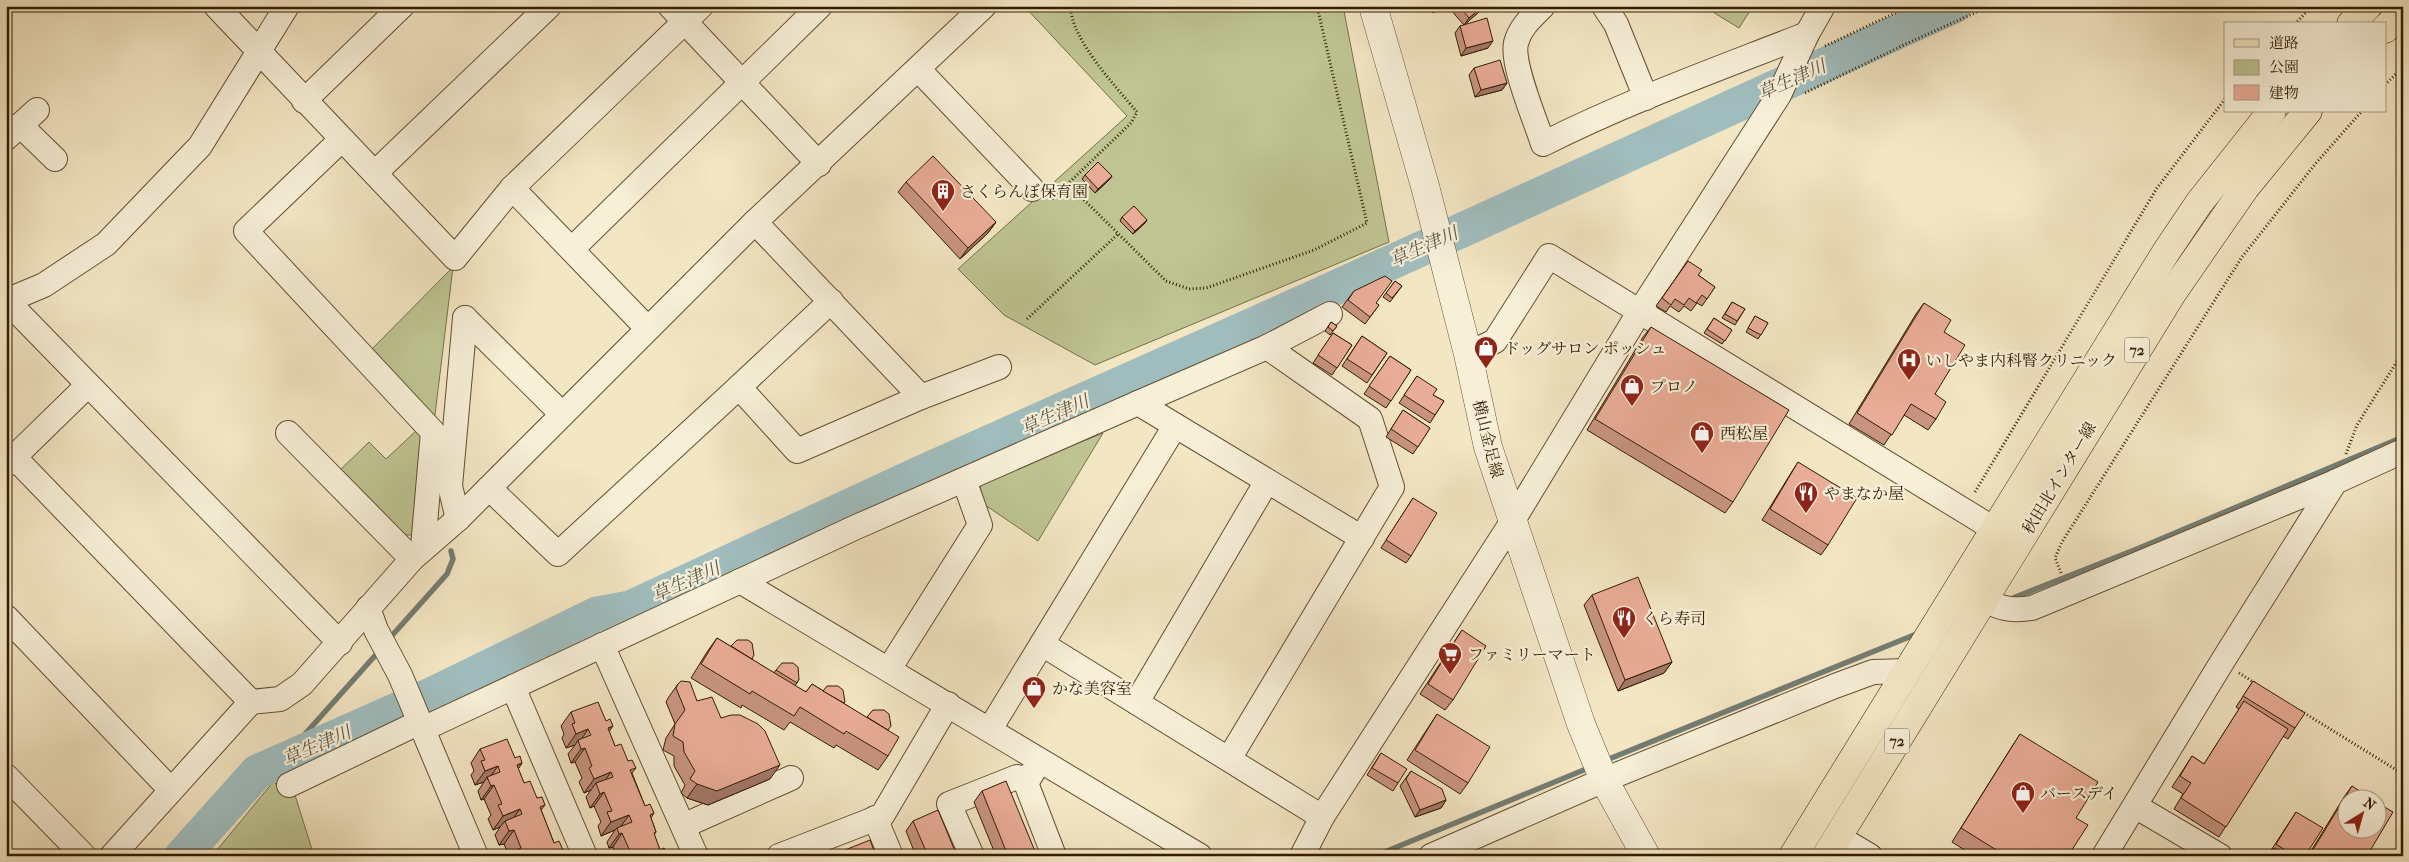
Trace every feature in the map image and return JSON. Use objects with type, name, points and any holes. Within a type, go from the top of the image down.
[{"type":"main road","points":[[2353,22],[2368,6]]},
{"type":"main road","points":[[2386,28],[2403,12]]},
{"type":"main road","name":"秋田北インター線","points":[[1793,856],[2166,252],[2199,203],[2271,112]]},
{"type":"main road","name":"秋田北インター線","points":[[1832,846],[1968,626],[1989,603],[2173,292],[2239,196],[2307,112]]},
{"type":"street","points":[[216,6],[304,101],[455,258],[512,188],[677,14],[701,6]]},
{"type":"street","points":[[287,6],[200,146],[106,244],[44,285],[6,301],[340,643]]},
{"type":"street","points":[[304,101],[402,6]]},
{"type":"street","points":[[375,173],[548,6]]},
{"type":"street","points":[[572,249],[820,6]]},
{"type":"street","points":[[112,856],[251,702],[280,699],[302,684],[340,643],[417,553],[458,519],[755,222],[819,164],[984,6]]},
{"type":"street","name":"横山金足線","points":[[1373,6],[1425,186],[1468,354],[1488,447],[1512,522],[1592,752],[1603,779],[1646,856]]},
{"type":"street","points":[[1543,6],[1525,24],[1516,43],[1515,58],[1543,144],[1578,126],[1807,34]]},
{"type":"street","points":[[1604,6],[1616,24],[1646,98]]},
{"type":"street","points":[[1302,856],[1322,817],[1512,522],[1640,311],[1779,95],[1797,60],[1807,34],[1823,6]]},
{"type":"street","points":[[677,14],[819,164]]},
{"type":"street","points":[[918,69],[1032,189]]},
{"type":"street","points":[[21,124],[55,159]]},
{"type":"street","points":[[341,140],[246,231],[432,432],[417,553]]},
{"type":"street","points":[[512,188],[647,328]]},
{"type":"street","points":[[755,222],[921,397]]},
{"type":"street","points":[[1468,354],[1495,341],[1549,256],[1994,529]]},
{"type":"street","points":[[490,488],[558,554],[831,301]]},
{"type":"street","points":[[289,785],[420,723],[513,687],[740,581],[1267,347],[1330,314]]},
{"type":"street","points":[[458,519],[450,486],[465,318],[562,414]]},
{"type":"street","points":[[1229,759],[1392,487],[1370,419],[1267,347]]},
{"type":"street","points":[[739,387],[797,451],[921,397],[999,367]]},
{"type":"street","points":[[88,384],[10,461],[251,702]]},
{"type":"street","points":[[1138,403],[1362,538]]},
{"type":"street","points":[[990,729],[1175,426]]},
{"type":"street","points":[[288,433],[417,553]]},
{"type":"street","points":[[1989,603],[2016,611],[2032,608],[2335,482],[2403,451]]},
{"type":"street","points":[[890,669],[980,524],[964,480]]},
{"type":"street","points":[[1137,702],[1267,481]]},
{"type":"street","points":[[2104,856],[2222,662],[2335,482]]},
{"type":"street","points":[[740,581],[990,729],[1035,769],[1200,856]]},
{"type":"street","points":[[368,608],[384,645],[400,675],[420,723],[470,854]]},
{"type":"street","points":[[6,617],[171,790]]},
{"type":"street","points":[[1042,644],[1322,817]]},
{"type":"street","points":[[602,645],[696,856]]},
{"type":"street","points":[[1432,856],[1603,779],[1873,672],[1907,671]]},
{"type":"street","points":[[513,687],[585,856]]},
{"type":"street","points":[[779,856],[882,816],[948,704]]},
{"type":"street","points":[[972,856],[949,804],[1035,769]]},
{"type":"street","points":[[1035,769],[1026,782],[1054,856]]},
{"type":"street","points":[[6,776],[84,856]]},
{"type":"street","points":[[683,826],[791,778]]},
{"type":"street","points":[[2135,806],[2220,856]]},
{"type":"street","points":[[875,818],[891,856]]},
{"type":"street","points":[[1832,846],[1870,856]]},
{"type":"path","points":[[1032,189],[1046,204],[1069,185],[1131,123],[1136,112],[1081,40],[1070,16],[1071,6]]},
{"type":"path","points":[[1069,185],[1166,280],[1189,289],[1206,288],[1314,250],[1367,223],[1317,6]]},
{"type":"path","points":[[1797,60],[1910,6]]},
{"type":"path","points":[[1804,93],[1990,6]]},
{"type":"path","points":[[2297,22],[2312,6]]},
{"type":"path","points":[[2386,84],[2403,67]]},
{"type":"path","points":[[1964,510],[2157,188],[2224,100]]},
{"type":"path","points":[[2058,566],[2055,558],[2062,542],[2242,257],[2316,163],[2361,112]]},
{"type":"path","points":[[1027,319],[1118,234]]},
{"type":"path","points":[[2348,448],[2357,425],[2403,352]]},
{"type":"path","points":[[2222,662],[2263,688]]},
{"type":"path","points":[[2296,708],[2403,774]]},
{"type":"green space","points":[[1024,6],[1343,6],[1389,242],[1095,365],[1004,315],[958,269],[1127,116]]},
{"type":"green space","points":[[1703,6],[1753,6],[1739,28]]},
{"type":"green space","points":[[453,267],[434,423],[371,350]]},
{"type":"green space","points":[[418,429],[424,438],[413,535],[398,535],[337,473],[369,442],[386,459]]},
{"type":"green space","points":[[1103,433],[1038,541],[985,505],[979,483]]},
{"type":"green space","points":[[273,782],[295,795],[314,856],[212,856]]},
{"type":"building","points":[[1459,6],[1483,6],[1469,18]]},
{"type":"building","points":[[1487,18],[1493,41],[1466,48],[1460,26]]},
{"type":"building","points":[[1500,60],[1507,83],[1481,90],[1474,68]]},
{"type":"building","name":"さくらんぼ保育園","points":[[933,156],[996,222],[968,248],[906,182]]},
{"type":"building","points":[[1098,162],[1112,176],[1098,189],[1085,175]]},
{"type":"building","points":[[1134,206],[1147,220],[1135,231],[1122,217]]},
{"type":"building","points":[[1688,261],[1702,270],[1698,275],[1715,287],[1707,299],[1702,295],[1696,303],[1689,298],[1684,305],[1675,299],[1671,305],[1662,298]]},
{"type":"building","points":[[1385,276],[1392,281],[1376,303],[1379,305],[1370,317],[1348,300],[1354,291]]},
{"type":"building","points":[[1395,281],[1402,286],[1392,298],[1386,293]]},
{"type":"building","points":[[1732,302],[1745,309],[1737,321],[1725,314]]},
{"type":"building","name":"いしやま内科腎クリニック","points":[[1924,303],[1951,320],[1944,332],[1965,345],[1935,394],[1946,402],[1936,419],[1911,404],[1892,435],[1857,413]]},
{"type":"building","points":[[1755,316],[1768,323],[1761,335],[1748,328]]},
{"type":"building","points":[[1714,318],[1732,330],[1725,341],[1707,329]]},
{"type":"building","points":[[1331,322],[1337,326],[1333,331],[1328,327]]},
{"type":"building","points":[[1651,327],[1789,410],[1733,502],[1595,419]]},
{"type":"building","points":[[1333,333],[1352,345],[1337,368],[1318,355]]},
{"type":"building","points":[[1362,336],[1387,353],[1372,375],[1347,359]]},
{"type":"building","points":[[1390,356],[1411,370],[1391,401],[1369,386]]},
{"type":"building","points":[[1417,376],[1437,389],[1433,395],[1444,401],[1435,415],[1404,395]]},
{"type":"building","points":[[1403,410],[1430,428],[1418,447],[1391,429]]},
{"type":"building","name":"やまなか屋","points":[[1798,462],[1857,498],[1828,545],[1770,509]]},
{"type":"building","points":[[1413,498],[1437,513],[1411,556],[1386,540]]},
{"type":"building","name":"くら寿司","points":[[1638,577],[1672,662],[1625,680],[1592,595]]},
{"type":"building","name":"ファミリーマート","points":[[1462,630],[1486,646],[1453,700],[1428,684]]},
{"type":"building","points":[[717,638],[806,692],[812,684],[899,737],[888,756],[846,731],[844,734],[800,707],[794,716],[752,691],[750,694],[701,664]]},
{"type":"building","points":[[737,640],[748,640],[752,643],[754,655],[752,659],[731,646]]},
{"type":"building","points":[[782,663],[793,663],[798,667],[799,679],[797,683],[776,670]]},
{"type":"building","points":[[681,681],[690,682],[697,701],[712,697],[721,718],[740,715],[758,724],[765,731],[780,765],[717,791],[697,784],[690,779],[695,771],[684,752],[683,742],[673,736],[675,724],[685,710],[676,688]]},
{"type":"building","points":[[2253,681],[2305,713],[2295,728],[2243,696]]},
{"type":"building","points":[[827,686],[838,686],[843,690],[845,702],[823,691]]},
{"type":"building","points":[[2244,701],[2288,729],[2226,827],[2181,798],[2191,783],[2180,776],[2192,756],[2204,764]]},
{"type":"building","points":[[598,702],[606,721],[610,719],[613,726],[608,728],[615,746],[621,744],[628,761],[632,760],[636,768],[630,770],[645,806],[650,804],[654,813],[650,815],[660,850],[664,848],[668,856],[632,856],[622,833],[619,834],[617,828],[632,822],[629,815],[611,822],[607,812],[612,811],[604,792],[600,794],[596,783],[613,777],[611,772],[594,779],[589,768],[592,766],[585,748],[581,749],[578,740],[591,735],[588,729],[576,734],[572,724],[575,723],[571,712]]},
{"type":"building","points":[[873,710],[884,710],[889,714],[891,726],[888,730],[867,717]]},
{"type":"building","points":[[1437,714],[1490,747],[1468,783],[1415,750]]},
{"type":"building","name":"バースデイ","points":[[2020,734],[2098,782],[2076,818],[2088,825],[2068,856],[2006,856],[1961,828]]},
{"type":"building","points":[[507,739],[515,758],[520,756],[522,763],[517,765],[524,783],[530,781],[537,798],[542,797],[545,805],[540,807],[554,843],[559,841],[563,850],[559,852],[560,856],[540,856],[539,852],[529,856],[519,856],[517,850],[521,848],[514,830],[509,831],[505,821],[522,814],[520,809],[503,816],[498,805],[502,804],[494,785],[491,786],[487,777],[500,772],[498,766],[485,771],[481,761],[485,760],[480,749]]},
{"type":"building","points":[[1381,753],[1407,769],[1398,783],[1372,768]]},
{"type":"building","points":[[1411,771],[1442,789],[1446,800],[1420,810],[1406,779]]},
{"type":"building","points":[[1006,781],[1037,856],[1008,856],[982,791]]},
{"type":"building","points":[[2352,786],[2358,790],[2350,790]]},
{"type":"building","points":[[2386,808],[2393,812],[2386,824]]},
{"type":"building","points":[[938,810],[957,856],[928,856],[913,821]]},
{"type":"building","points":[[2296,812],[2323,828],[2305,856],[2294,856],[2276,844]]},
{"type":"building","points":[[2336,812],[2336,840],[2376,840],[2367,856],[2309,856]]},
{"type":"building","points":[[870,840],[876,856],[847,856],[845,850]]},
{"type":"building","points":[[2274,848],[2287,856],[2269,856]]},
{"type":"building","points":[[13,851],[17,856],[8,856]]},
{"type":"waterway","name":"草生津川","points":[[182,856],[257,772],[433,694],[597,614],[630,608],[923,472],[1313,298],[1954,6]]},
{"type":"waterway","points":[[2008,600],[2137,549],[2403,437]]},
{"type":"waterway","points":[[388,640],[447,574],[453,559],[451,551]]},
{"type":"waterway","points":[[1604,761],[1919,633]]},
{"type":"waterway","points":[[280,762],[381,649]]},
{"type":"waterway","points":[[1375,856],[1591,767]]},
{"type":"place","name":"さくらんぼ保育園","points":[[943,212]]},
{"type":"place","name":"ドッグサロン ポッシュ","points":[[1486,369]]},
{"type":"place","name":"いしやま内科腎クリニック","points":[[1909,381]]},
{"type":"place","name":"プロノ","points":[[1632,407]]},
{"type":"place","name":"西松屋","points":[[1702,454]]},
{"type":"place","name":"やまなか屋","points":[[1806,514]]},
{"type":"place","name":"くら寿司","points":[[1624,639]]},
{"type":"place","name":"ファミリーマート","points":[[1450,675]]},
{"type":"place","name":"かな美容室","points":[[1034,709]]},
{"type":"place","name":"バースデイ","points":[[2023,814]]}]
